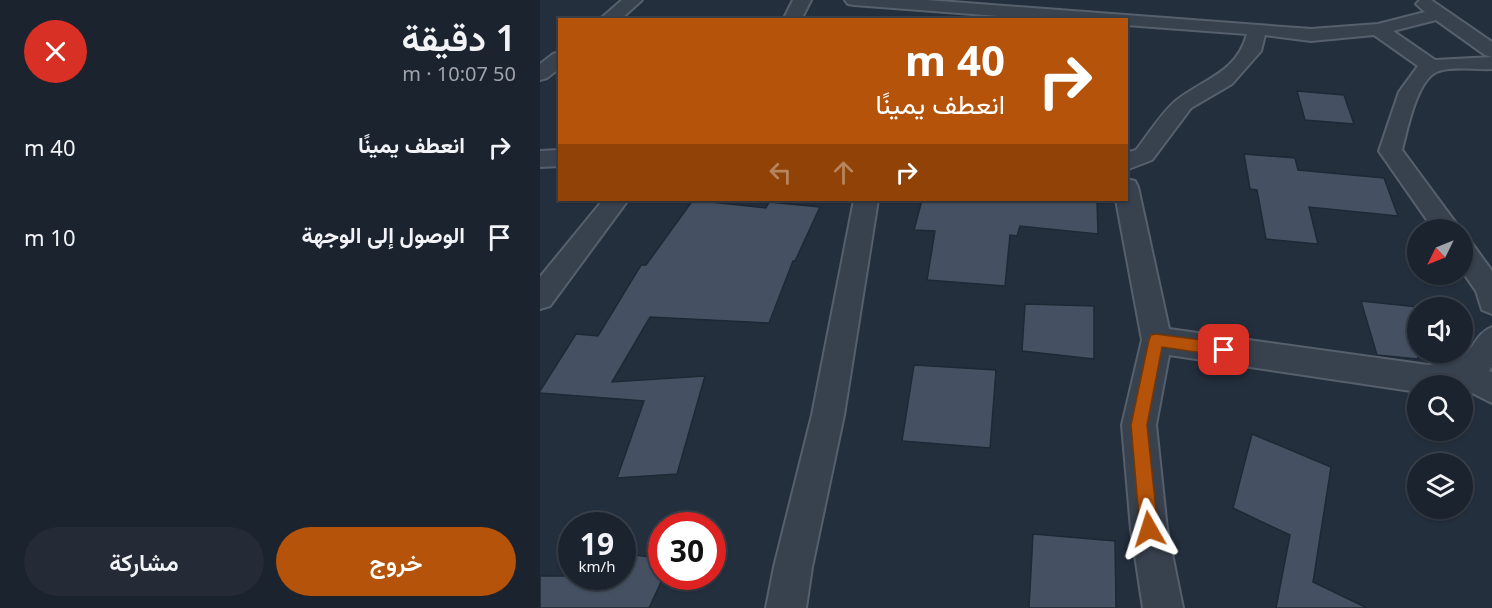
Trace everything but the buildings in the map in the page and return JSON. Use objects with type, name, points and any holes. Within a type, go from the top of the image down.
[{"type":"street","points":[[610,18],[633,0]]},
{"type":"street","points":[[793,18],[802,0]]},
{"type":"street","points":[[854,0],[1104,18]]},
{"type":"street","points":[[1419,0],[1492,51]]},
{"type":"street","points":[[1128,20],[1311,35],[1378,29],[1440,13]]},
{"type":"street","points":[[1128,161],[1144,155],[1184,104],[1225,80],[1252,51],[1257,29]]},
{"type":"street","points":[[1378,29],[1431,66]]},
{"type":"street","points":[[540,74],[558,60]]},
{"type":"street","points":[[1440,219],[1390,151],[1402,108],[1421,73],[1431,66],[1492,63]]},
{"type":"street","points":[[540,159],[558,158]]},
{"type":"street","points":[[1128,197],[1156,340],[1139,425],[1149,529],[1163,608]]},
{"type":"street","points":[[540,298],[615,201]]},
{"type":"street","points":[[786,608],[828,415],[866,201]]},
{"type":"street","points":[[1473,265],[1489,288],[1492,302]]},
{"type":"street","points":[[1156,340],[1428,379],[1478,381],[1479,364],[1492,340]]},
{"type":"route","points":[[1149,529],[1139,425],[1156,340],[1224,350]]}]
